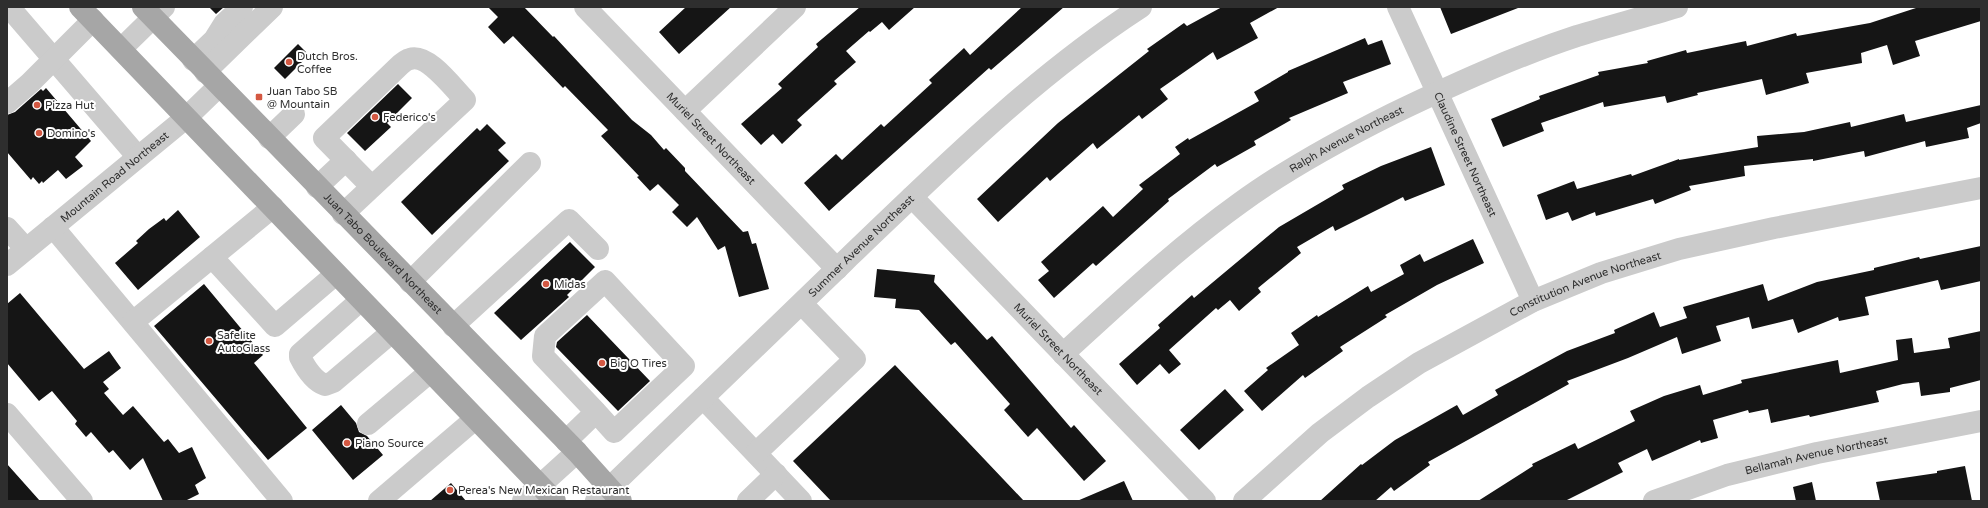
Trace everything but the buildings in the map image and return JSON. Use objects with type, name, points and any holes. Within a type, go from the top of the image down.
[{"type":"main road","name":"Juan Tabo Boulevard Northeast","points":[[154,11],[205,72],[572,447],[608,497]]},
{"type":"main road","points":[[87,14],[548,494]]},
{"type":"street","points":[[10,7],[138,157]]},
{"type":"street","points":[[217,33],[213,28],[214,20],[228,7]]},
{"type":"street","points":[[205,72],[217,33],[242,7]]},
{"type":"street","points":[[205,72],[272,7]]},
{"type":"street","name":"Muriel Street Northeast","points":[[585,7],[837,269]]},
{"type":"street","points":[[685,111],[795,7]]},
{"type":"street","name":"Summer Avenue Northeast","points":[[608,497],[703,398],[912,197],[1050,74],[1141,7]]},
{"type":"street","name":"Claudine Street Northeast","points":[[1398,7],[1533,301]]},
{"type":"street","name":"Ralph Avenue Northeast","points":[[1062,354],[1175,252],[1241,202],[1294,167],[1346,137],[1437,92],[1493,67],[1576,37],[1677,7]]},
{"type":"street","points":[[121,49],[154,11]]},
{"type":"street","points":[[7,103],[30,83],[53,58],[87,14]]},
{"type":"street","points":[[343,214],[372,187],[465,100],[433,67],[422,59],[410,59],[397,68],[324,138],[372,187]]},
{"type":"street","name":"Mountain Road Northeast","points":[[7,264],[187,117],[205,72]]},
{"type":"street","points":[[269,138],[294,114]]},
{"type":"street","points":[[317,187],[346,160]]},
{"type":"street","points":[[410,282],[530,164]]},
{"type":"street","name":"Constitution Avenue Northeast","points":[[1244,501],[1320,433],[1368,397],[1418,363],[1533,301],[1601,273],[1679,249],[1774,228],[1981,188]]},
{"type":"street","name":"Muriel Street Northeast","points":[[912,197],[1205,501]]},
{"type":"street","points":[[132,322],[273,207]]},
{"type":"street","points":[[454,326],[569,220],[598,248]]},
{"type":"street","points":[[53,227],[282,501]]},
{"type":"street","points":[[7,228],[26,249]]},
{"type":"street","points":[[212,258],[275,326],[336,274]]},
{"type":"street","points":[[605,281],[684,366],[614,432],[596,412],[542,356],[545,336],[605,281]]},
{"type":"street","points":[[361,300],[300,354],[304,364],[319,383],[325,385],[333,382],[392,332]]},
{"type":"street","points":[[756,453],[855,359],[802,304]]},
{"type":"street","points":[[368,424],[430,372]]},
{"type":"street","points":[[703,398],[801,501]]},
{"type":"street","points":[[523,501],[548,494],[572,447],[596,412]]},
{"type":"street","points":[[7,414],[82,501]]},
{"type":"street","points":[[379,501],[475,419]]},
{"type":"street","name":"Bellamah Avenue Northeast","points":[[1654,501],[1727,475],[1817,453],[1981,421]]},
{"type":"street","points":[[748,501],[776,474]]},
{"type":"place","name":"Dutch Bros. Coffee","points":[[289,62]]},
{"type":"place","name":"Juan Tabo SB @ Mountain","points":[[259,97]]},
{"type":"place","name":"Pizza Hut","points":[[37,105]]},
{"type":"place","name":"Federico's","points":[[375,117]]},
{"type":"place","name":"Domino's","points":[[39,133]]},
{"type":"place","name":"Midas","points":[[546,284]]},
{"type":"place","name":"Safelite AutoGlass","points":[[209,341]]},
{"type":"place","name":"Big O Tires","points":[[602,363]]},
{"type":"place","name":"Piano Source","points":[[347,443]]},
{"type":"place","name":"Perea's New Mexican Restaurant","points":[[450,490]]}]
